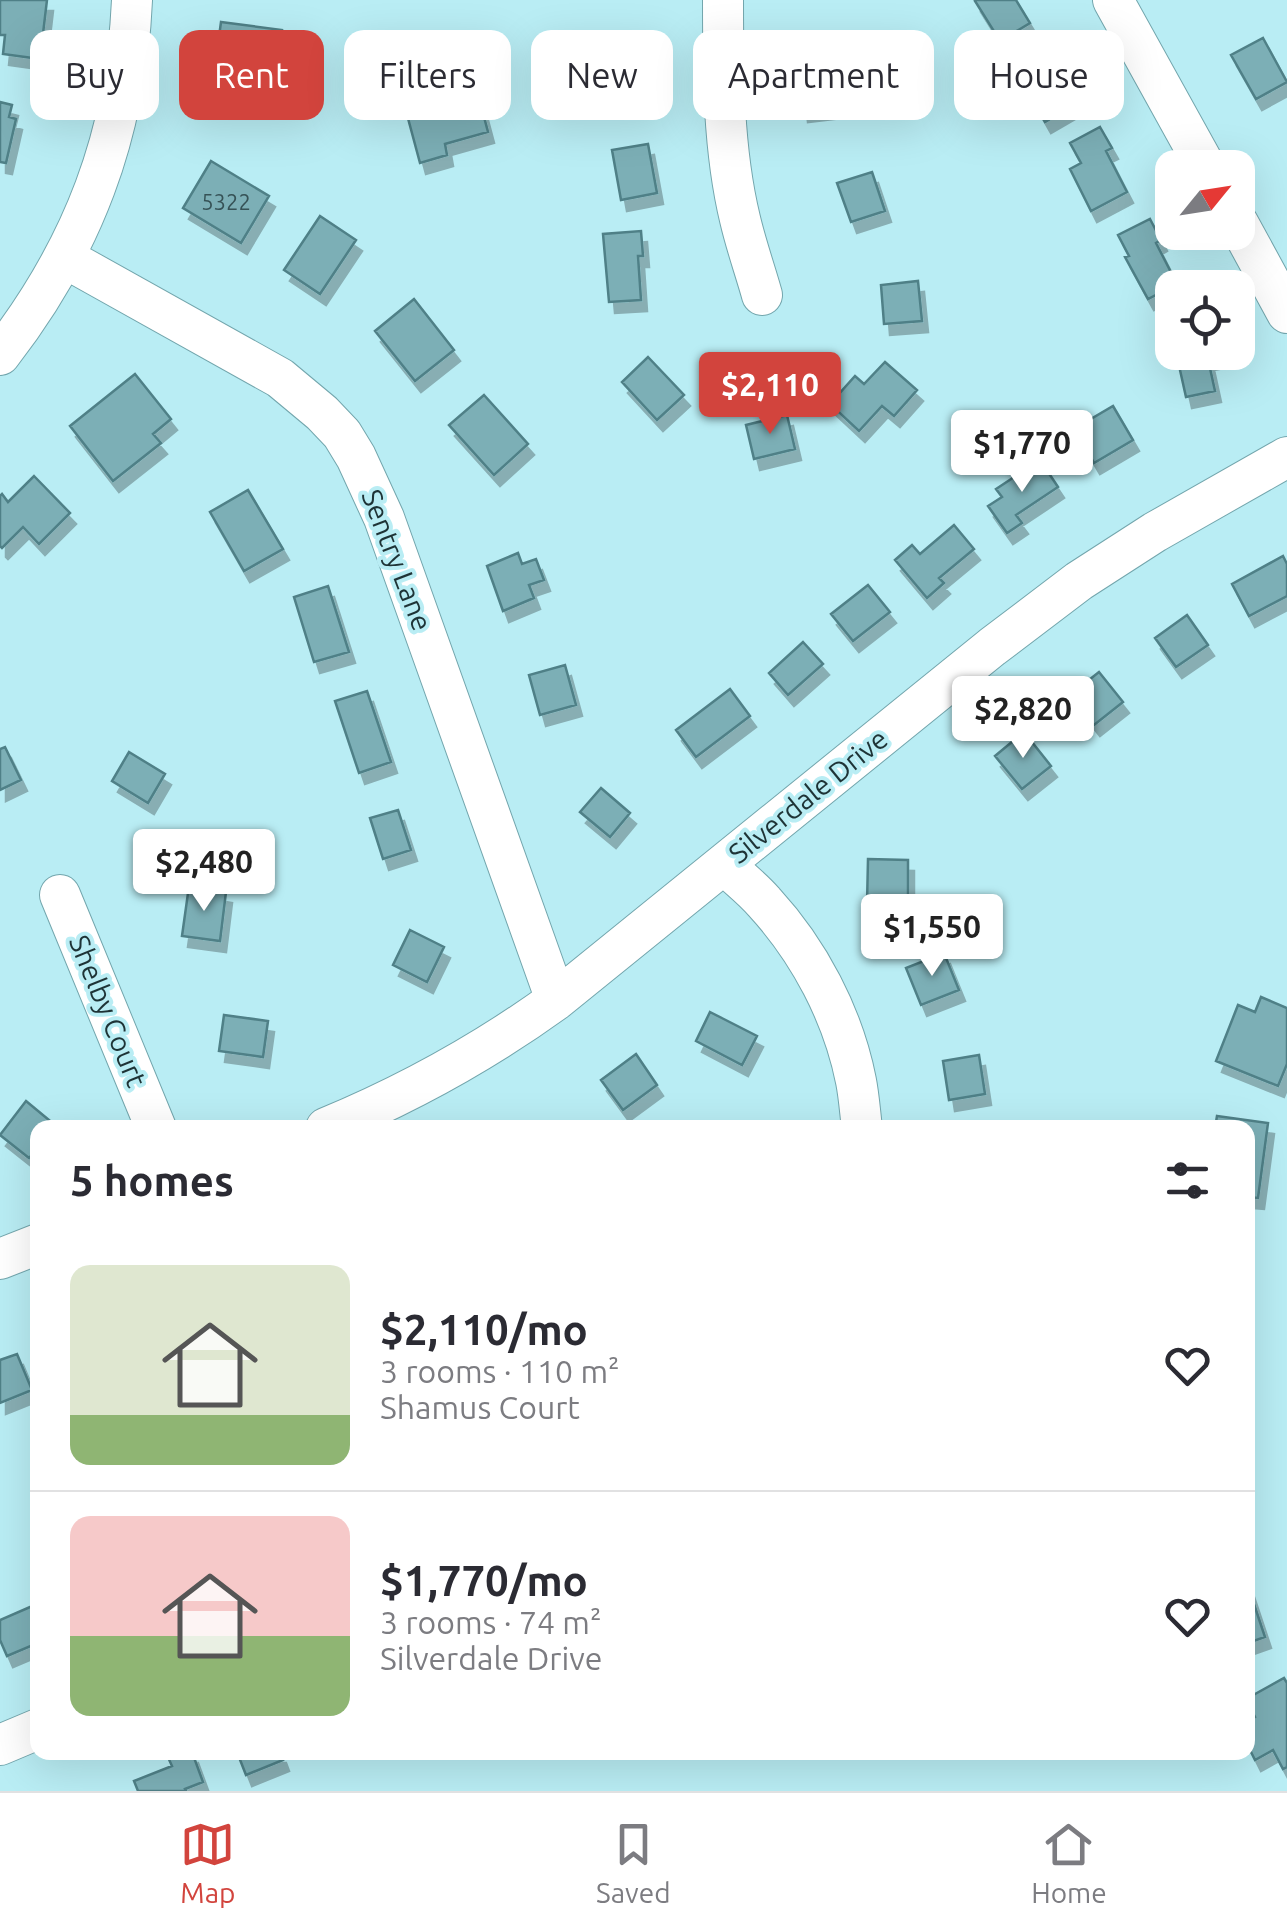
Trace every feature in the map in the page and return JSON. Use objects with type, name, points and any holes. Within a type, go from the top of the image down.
[{"type":"street","points":[[0,355],[30,316],[65,258],[93,198],[124,82],[132,0]]},
{"type":"street","points":[[724,0],[729,147],[739,217],[762,295]]},
{"type":"street","points":[[1114,0],[1196,150]]},
{"type":"street","points":[[1253,250],[1287,312]]},
{"type":"street","name":"Sentry Lane","points":[[65,258],[280,378],[342,434],[384,518],[556,1000]]},
{"type":"street","name":"Silverdale Drive","points":[[345,1120],[456,1066],[516,1029],[1079,581],[1287,457]]},
{"type":"street","points":[[724,864],[763,901],[797,943],[819,979],[841,1028],[856,1080],[861,1120]]},
{"type":"street","name":"Shelby Court","points":[[60,894],[153,1120]]},
{"type":"street","points":[[0,1259],[30,1247]]},
{"type":"street","points":[[0,1745],[30,1733]]},
{"type":"building","points":[[0,0],[47,0],[43,30],[30,30],[30,58],[3,54],[5,35],[0,35]]},
{"type":"building","points":[[1016,0],[1030,23],[1018,30],[993,30],[975,1]]},
{"type":"building","points":[[221,22],[282,30],[220,30]]},
{"type":"building","points":[[1263,38],[1287,82],[1256,99],[1231,55]]},
{"type":"building","points":[[0,102],[12,105],[9,117],[16,119],[6,163],[0,162]]},
{"type":"building","points":[[408,120],[485,120],[488,132],[445,144],[447,155],[420,163]]},
{"type":"building","points":[[1100,127],[1112,148],[1106,151],[1127,192],[1091,211],[1070,169],[1081,163],[1070,143]]},
{"type":"building","points":[[648,144],[657,193],[621,200],[612,150]]},
{"type":"building","points":[[211,161],[269,196],[241,243],[183,208]]},
{"type":"building","points":[[872,172],[885,211],[851,222],[837,183]]},
{"type":"building","points":[[320,216],[356,240],[320,294],[284,270]]},
{"type":"building","points":[[1150,219],[1155,229],[1155,250],[1160,250],[1170,270],[1155,270],[1155,295],[1148,299],[1118,235]]},
{"type":"building","points":[[641,231],[641,300],[609,302],[603,234]]},
{"type":"building","points":[[918,281],[922,321],[884,324],[881,285]]},
{"type":"building","points":[[414,299],[454,350],[415,381],[375,331]]},
{"type":"building","points":[[648,357],[684,395],[657,420],[622,382]]},
{"type":"building","points":[[885,362],[917,390],[894,416],[882,406],[859,431],[830,404],[855,376],[864,384]]},
{"type":"building","points":[[1180,370],[1210,370],[1215,391],[1186,397]]},
{"type":"building","points":[[135,374],[171,419],[153,434],[161,443],[113,481],[70,426]]},
{"type":"building","points":[[484,395],[528,444],[494,475],[449,425]]},
{"type":"building","points":[[1113,406],[1133,440],[1094,463],[1074,429]]},
{"type":"building","points":[[787,415],[795,449],[754,459],[746,425]]},
{"type":"building","points":[[1040,460],[1058,487],[1016,515],[1022,523],[1007,533],[988,506],[1002,497],[996,489]]},
{"type":"building","points":[[34,476],[70,513],[39,544],[23,527],[2,548],[0,496],[8,502]]},
{"type":"building","points":[[248,490],[283,549],[244,571],[210,512]]},
{"type":"building","points":[[954,525],[974,549],[939,578],[944,583],[927,598],[895,560],[912,545],[920,554]]},
{"type":"building","points":[[518,553],[522,564],[536,559],[544,580],[529,585],[534,598],[503,611],[487,566]]},
{"type":"building","points":[[1283,556],[1287,564],[1287,596],[1249,616],[1232,584]]},
{"type":"building","points":[[868,585],[890,612],[853,641],[831,614]]},
{"type":"building","points":[[328,586],[349,652],[314,662],[294,597]]},
{"type":"building","points":[[1187,615],[1208,645],[1176,667],[1155,638]]},
{"type":"building","points":[[803,642],[823,664],[788,695],[769,673]]},
{"type":"building","points":[[565,665],[576,705],[540,715],[529,675]]},
{"type":"building","points":[[1099,672],[1123,702],[1094,725],[1070,695]]},
{"type":"building","points":[[730,689],[750,716],[696,757],[676,730]]},
{"type":"building","points":[[367,691],[391,762],[359,773],[335,701]]},
{"type":"building","points":[[1024,732],[1051,766],[1022,789],[995,756]]},
{"type":"building","points":[[5,747],[21,780],[0,790],[0,749]]},
{"type":"building","points":[[129,752],[165,774],[148,803],[112,781]]},
{"type":"building","points":[[601,788],[630,813],[610,837],[580,812]]},
{"type":"building","points":[[398,810],[411,850],[383,859],[370,818]]},
{"type":"building","points":[[868,859],[908,860],[908,905],[867,904]]},
{"type":"building","points":[[189,886],[226,892],[220,941],[182,936]]},
{"type":"building","points":[[410,930],[444,947],[427,982],[393,965]]},
{"type":"building","points":[[944,953],[959,990],[921,1005],[906,968]]},
{"type":"building","points":[[1261,997],[1287,1008],[1287,1064],[1278,1086],[1216,1061],[1238,1005],[1255,1012]]},
{"type":"building","points":[[710,1012],[757,1036],[742,1065],[696,1041]]},
{"type":"building","points":[[224,1015],[268,1021],[263,1057],[219,1051]]},
{"type":"building","points":[[636,1054],[657,1085],[623,1110],[601,1080]]},
{"type":"building","points":[[979,1055],[985,1094],[949,1100],[943,1061]]},
{"type":"building","points":[[26,1101],[49,1120],[30,1120],[29,1158],[0,1135]]},
{"type":"building","points":[[1255,1121],[1268,1123],[1258,1198],[1255,1198]]},
{"type":"building","points":[[17,1354],[30,1391],[0,1403],[0,1360]]},
{"type":"building","points":[[30,1607],[30,1646],[7,1656],[0,1640],[0,1620]]},
{"type":"building","points":[[1255,1607],[1265,1637],[1255,1641]]},
{"type":"building","points":[[1284,1678],[1287,1683],[1287,1767],[1283,1769],[1273,1750],[1255,1760],[1255,1694]]},
{"type":"building","points":[[169,1760],[195,1760],[203,1782],[186,1791],[138,1791],[134,1781],[172,1766]]},
{"type":"building","points":[[240,1760],[283,1760],[246,1775]]}]
